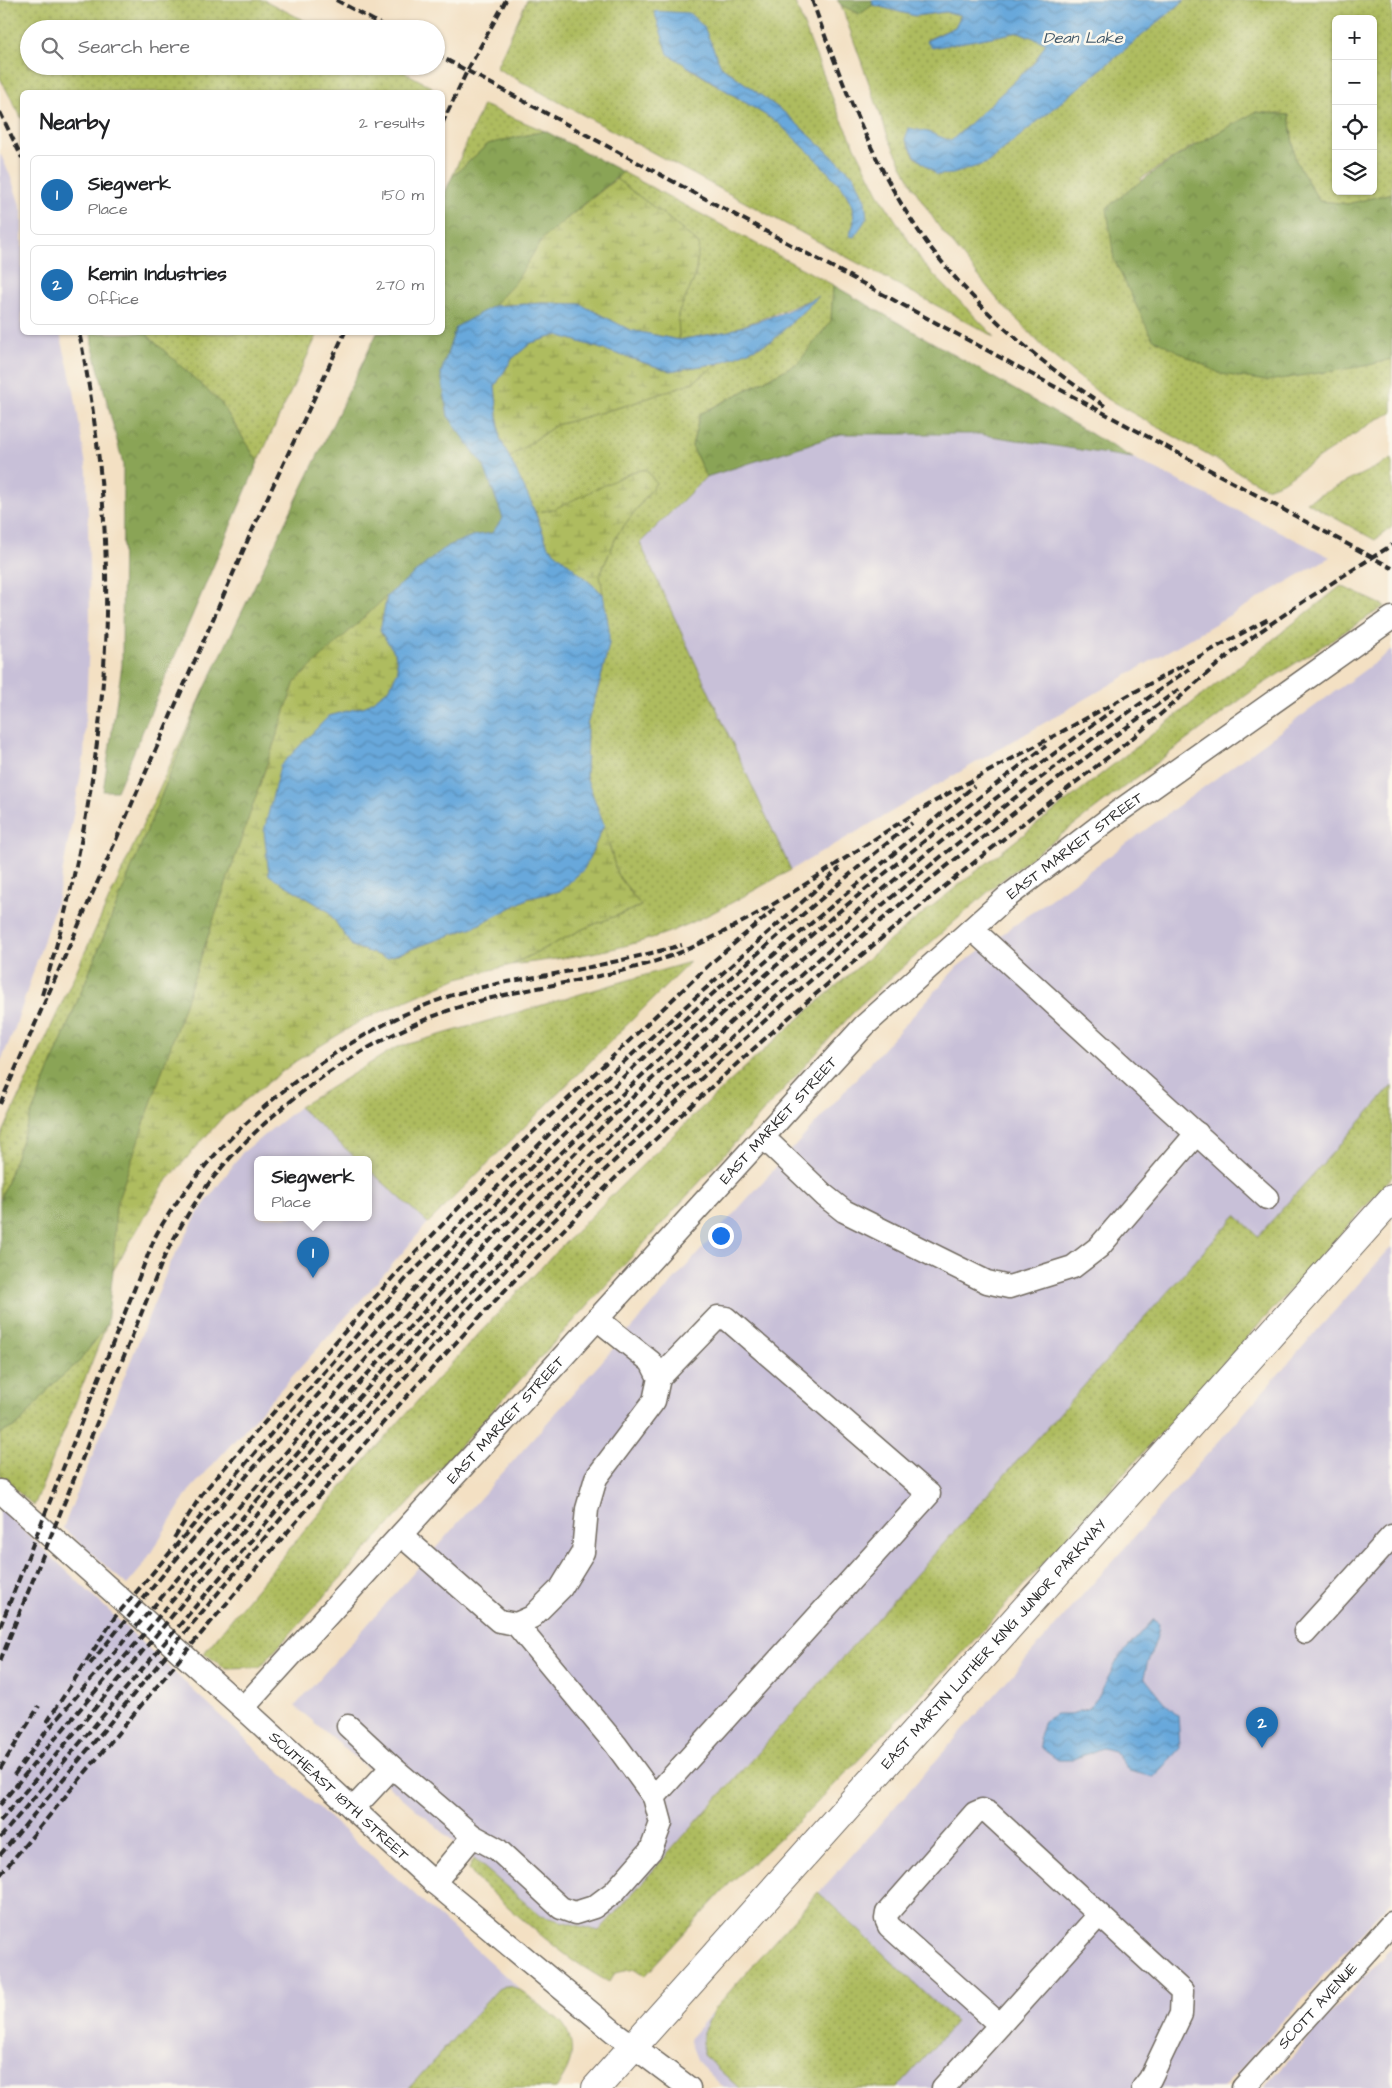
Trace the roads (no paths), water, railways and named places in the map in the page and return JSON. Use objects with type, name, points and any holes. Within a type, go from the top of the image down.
[{"type":"main road","name":"EAST MARTIN LUTHER KING JUNIOR PARKWAY","points":[[596,2088],[1392,1199]]},
{"type":"street","name":"EAST MARKET STREET","points":[[243,1708],[864,1026],[1007,897],[1118,812],[1392,618]]},
{"type":"street","points":[[972,929],[1267,1198]]},
{"type":"street","points":[[763,1137],[825,1196],[844,1211],[987,1282],[1010,1287],[1073,1267],[1099,1247],[1196,1133]]},
{"type":"street","points":[[401,1535],[500,1621],[516,1624],[532,1617],[560,1588],[583,1552],[587,1508],[596,1478],[654,1401],[660,1378],[718,1317],[726,1318],[928,1494],[654,1797]]},
{"type":"street","points":[[597,1319],[651,1362],[660,1378]]},
{"type":"street","name":"SOUTHEAST 18TH STREET","points":[[0,1491],[243,1708],[434,1883],[634,2047],[689,2088]]},
{"type":"street","points":[[1305,1632],[1392,1536]]},
{"type":"street","points":[[348,1726],[472,1836],[498,1849],[561,1908],[575,1913],[594,1908],[614,1892],[651,1850],[661,1823],[654,1797],[616,1745],[516,1624]]},
{"type":"street","points":[[353,1809],[392,1767]]},
{"type":"street","points":[[1000,2025],[889,1926],[886,1919],[887,1913],[976,1812],[982,1810],[989,1813],[1182,1990],[1181,2014],[1150,2079],[1143,2088]]},
{"type":"street","points":[[434,1883],[472,1836]]},
{"type":"street","points":[[943,2088],[1099,1914]]},
{"type":"street","name":"SCOTT AVENUE","points":[[1243,2088],[1392,1923]]},
{"type":"water","name":"Dean Lake","points":[[872,0],[1185,0],[987,163],[953,174],[937,175],[916,157],[905,139],[909,128],[928,132],[951,141],[1034,63],[1046,43],[1019,32],[932,48],[926,41],[955,27],[961,15],[945,12],[915,16],[873,5]]},
{"type":"water","points":[[654,11],[689,13],[704,27],[721,66],[785,113],[855,177],[865,200],[867,218],[854,237],[849,236],[854,223],[853,206],[842,187],[778,123],[668,54]]},
{"type":"water","points":[[819,296],[772,341],[720,363],[670,371],[558,335],[531,343],[512,359],[495,386],[500,438],[531,502],[548,546],[603,594],[609,628],[609,644],[587,724],[586,777],[604,825],[584,869],[560,891],[529,898],[476,926],[386,958],[352,946],[328,911],[269,875],[264,831],[280,766],[329,716],[366,706],[389,689],[398,671],[395,653],[380,631],[387,596],[446,547],[472,536],[492,533],[503,518],[484,466],[448,416],[441,373],[456,327],[493,306],[543,303],[580,304],[630,330],[679,340],[729,331],[782,313]]},
{"type":"water","points":[[1154,1619],[1159,1624],[1158,1631],[1144,1677],[1163,1701],[1178,1715],[1180,1748],[1154,1777],[1129,1771],[1114,1751],[1102,1748],[1072,1760],[1058,1760],[1041,1748],[1039,1737],[1044,1721],[1056,1714],[1071,1714],[1089,1708],[1098,1697],[1119,1657]]},
{"type":"railway","points":[[336,0],[373,20]]},
{"type":"railway","points":[[445,118],[467,71],[506,0]]},
{"type":"railway","points":[[812,0],[861,126],[892,187],[927,243],[987,312],[1032,352],[1105,406]]},
{"type":"railway","points":[[445,59],[1392,568]]},
{"type":"railway","points":[[0,112],[20,154]]},
{"type":"railway","points":[[42,995],[65,911],[84,829],[96,748],[104,666],[106,584],[103,502],[94,418],[80,335]]},
{"type":"railway","points":[[0,1104],[250,535],[344,335]]},
{"type":"railway","points":[[0,1875],[265,1558],[401,1403],[542,1252],[679,1117],[750,1052],[895,927],[1137,734],[1237,649],[1305,600],[1392,545]]},
{"type":"railway","points":[[0,1661],[165,1255],[193,1206],[213,1178],[238,1150],[296,1097],[363,1051],[398,1032],[434,1016],[469,1004],[498,997],[613,973],[670,956],[697,945],[759,912],[819,876],[907,818],[951,792],[1270,618]]},
{"type":"railway","points":[[0,1838],[358,1414],[489,1274],[582,1179],[677,1087],[875,911],[977,828],[1082,747],[1189,669]]},
{"type":"railway","points":[[0,1855],[233,1575],[352,1436],[475,1302],[557,1218],[640,1136],[726,1056],[903,902],[1088,756],[1182,687]]},
{"type":"railway","points":[[0,1821],[326,1435],[439,1310],[597,1149],[762,994],[847,920],[1022,778],[1113,710]]},
{"type":"railway","points":[[0,1805],[301,1450],[456,1277],[524,1205],[594,1135],[739,998],[890,869],[1046,746]]},
{"type":"railway","points":[[14,1775],[45,1733],[372,1352],[462,1253],[533,1180],[661,1057],[750,975],[974,786]]},
{"type":"railway","points":[[90,1664],[254,1467],[339,1371],[514,1185],[698,1007],[794,922],[912,823]]},
{"type":"railway","points":[[47,1722],[115,1617],[305,1394],[406,1279],[598,1085],[840,868]]},
{"type":"railway","points":[[174,1538],[202,1494],[401,1268],[510,1154],[710,964],[777,907]]},
{"type":"railway","points":[[0,1627],[155,1237],[180,1198],[210,1160],[245,1124],[284,1090],[326,1059],[369,1033],[413,1011],[456,994],[481,987],[591,967],[682,945]]},
{"type":"railway","points":[[0,1769],[39,1706]]},
{"type":"place","name":"Siegwerk","points":[[313,1278]]},
{"type":"place","name":"Kemin Industries","points":[[1262,1748]]}]
